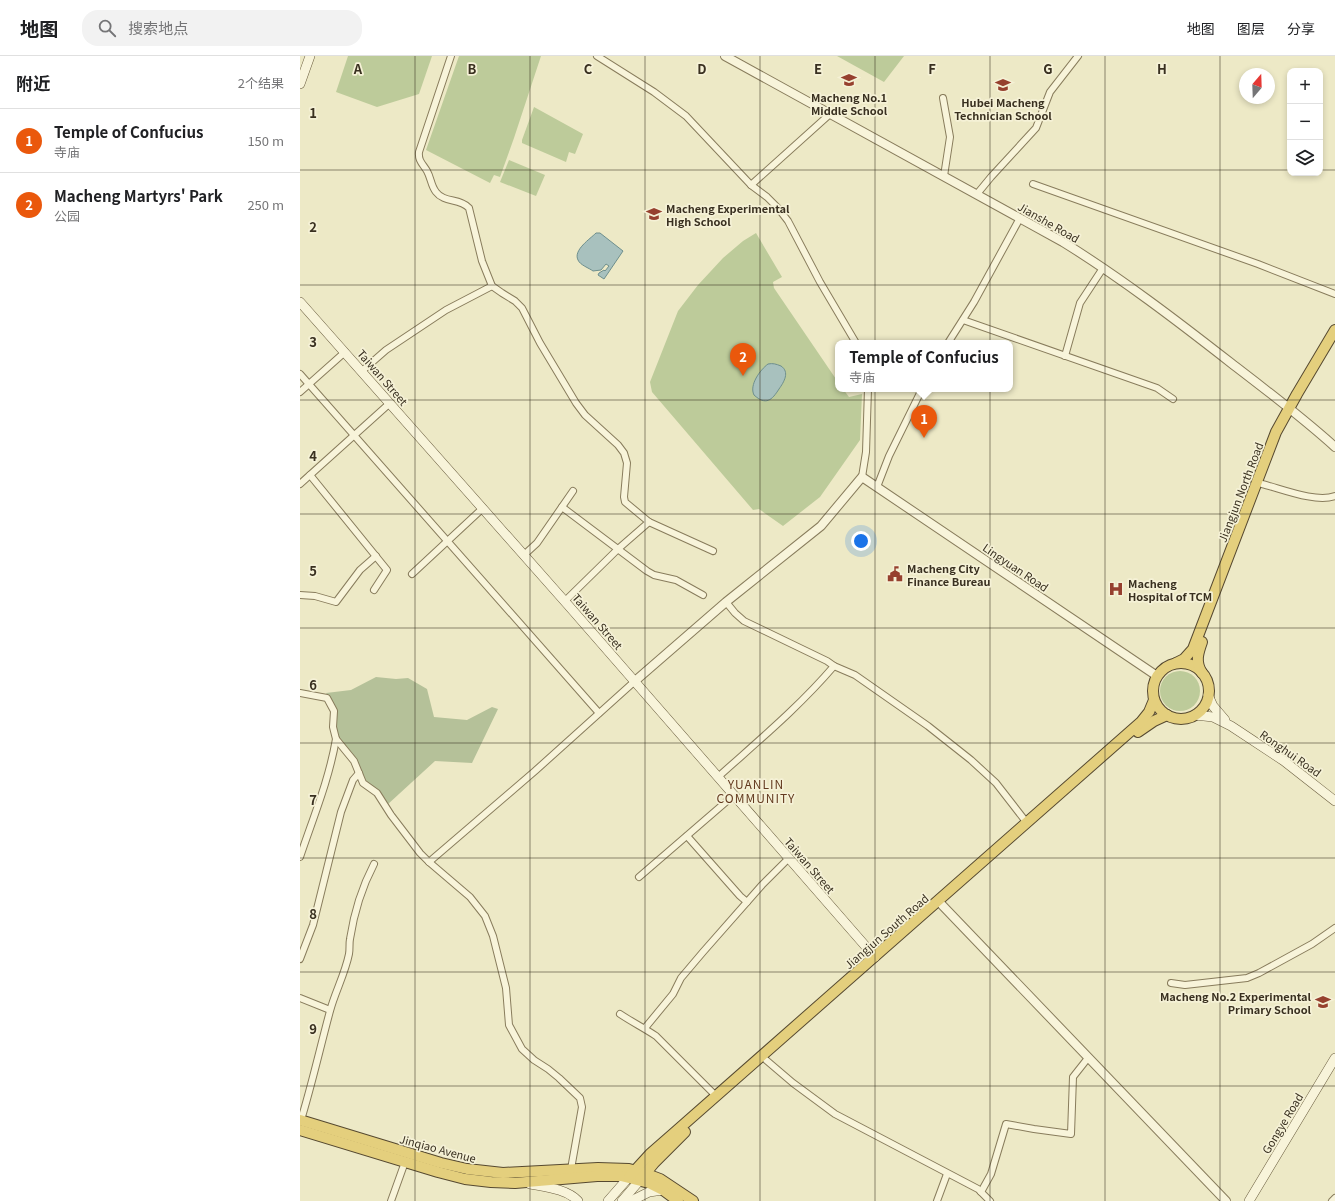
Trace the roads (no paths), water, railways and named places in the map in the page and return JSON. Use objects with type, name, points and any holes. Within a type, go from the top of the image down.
[{"type":"highway","name":"Jiangjun North Road","points":[[1202,673],[1197,661],[1199,651],[1262,484],[1292,410],[1335,330]]},
{"type":"highway","name":"Jiangjun North Road","points":[[1176,663],[1184,659],[1193,649],[1276,432],[1292,410],[1335,342]]},
{"type":"highway","points":[[1176,663],[1190,665],[1202,673],[1207,681],[1208,695],[1203,708],[1195,715],[1182,719],[1167,715],[1159,709],[1154,700],[1153,690],[1157,676],[1167,666],[1176,663]]},
{"type":"highway","name":"Jiangjun South Road","points":[[632,1174],[650,1154],[1141,722],[1149,712],[1154,700]]},
{"type":"highway","name":"Jiangjun South Road","points":[[643,1177],[679,1137],[766,1060],[1142,729],[1167,715]]},
{"type":"highway","name":"Jinqiao Avenue","points":[[300,1123],[467,1169],[515,1173],[610,1168],[643,1177]]},
{"type":"highway","name":"Jinqiao Avenue","points":[[300,1123],[405,1162],[465,1179],[491,1182],[522,1182],[632,1174]]},
{"type":"highway","points":[[643,1177],[678,1201]]},
{"type":"highway","points":[[643,1177],[667,1184],[693,1201]]},
{"type":"main road","points":[[300,70],[305,56]]},
{"type":"main road","points":[[300,84],[310,56]]},
{"type":"main road","name":"Taiwan Street","points":[[300,302],[565,601],[875,957]]},
{"type":"main road","points":[[1208,695],[1216,711],[1231,726]]},
{"type":"main road","points":[[1195,715],[1213,717],[1231,726]]},
{"type":"main road","name":"Ronghui Road","points":[[1231,726],[1284,761],[1335,800]]},
{"type":"main road","name":"Gongye Road","points":[[1249,1201],[1335,1058]]},
{"type":"main road","name":"Gongye Road","points":[[1256,1201],[1335,1069]]},
{"type":"main road","points":[[608,1201],[632,1174]]},
{"type":"main road","points":[[622,1201],[643,1177]]},
{"type":"main road","points":[[522,1182],[565,1192],[578,1201]]},
{"type":"main road","points":[[633,1200],[649,1192],[663,1190]]},
{"type":"street","points":[[452,56],[419,152],[419,160],[428,172],[432,186],[438,194],[444,198],[464,204],[469,208],[481,257],[492,286],[515,301],[522,308],[540,343],[576,404],[585,415],[618,445],[624,453],[627,463],[624,497],[625,502],[649,522],[713,551]]},
{"type":"street","points":[[598,56],[686,116],[751,185],[767,197],[788,221],[820,282],[854,340]]},
{"type":"street","name":"Jianshe Road","points":[[725,56],[1063,242],[1103,268],[1199,338],[1311,425],[1335,447]]},
{"type":"street","points":[[977,194],[1036,128],[1050,92],[1078,56]]},
{"type":"street","points":[[943,98],[950,137],[944,176]]},
{"type":"street","points":[[751,185],[830,114]]},
{"type":"street","points":[[1033,184],[1258,264],[1335,294]]},
{"type":"street","points":[[950,340],[963,320],[1020,218]]},
{"type":"street","points":[[1065,356],[1080,303],[1103,268]]},
{"type":"street","points":[[362,371],[386,350],[446,310],[492,286]]},
{"type":"street","points":[[963,320],[1157,388],[1173,399]]},
{"type":"street","points":[[300,392],[345,352]]},
{"type":"street","points":[[300,374],[599,713]]},
{"type":"street","points":[[429,862],[535,771],[726,602],[821,526],[862,477],[866,452],[868,392]]},
{"type":"street","points":[[877,487],[889,456],[921,392]]},
{"type":"street","points":[[300,484],[390,403]]},
{"type":"street","points":[[310,474],[387,570],[374,590]]},
{"type":"street","name":"Lingyuan Road","points":[[862,477],[1157,676]]},
{"type":"street","points":[[1262,484],[1317,498],[1335,496]]},
{"type":"street","points":[[524,555],[537,543],[574,491]]},
{"type":"street","points":[[562,506],[654,575],[676,580],[703,595]]},
{"type":"street","points":[[412,574],[483,508]]},
{"type":"street","points":[[565,601],[618,549],[649,522]]},
{"type":"street","points":[[300,595],[315,596],[336,602],[360,570],[376,556]]},
{"type":"street","points":[[726,602],[734,613],[744,620],[834,666],[855,675],[928,726],[971,760],[996,783],[1027,823]]},
{"type":"street","points":[[718,777],[798,705],[834,666]]},
{"type":"street","points":[[300,693],[327,698],[334,711],[333,727],[336,739],[332,762],[300,857]]},
{"type":"street","points":[[336,739],[354,761],[363,783],[377,793],[391,815],[420,853],[470,897],[485,916],[493,936],[506,988],[509,1024],[522,1049],[534,1060],[548,1068],[581,1101],[582,1107],[571,1169]]},
{"type":"street","points":[[300,959],[313,925],[341,812],[353,780],[359,773]]},
{"type":"street","points":[[639,878],[734,795]]},
{"type":"street","points":[[687,836],[747,902]]},
{"type":"street","points":[[645,1028],[673,994],[681,978],[762,885],[789,858]]},
{"type":"street","points":[[300,1123],[315,1072],[330,1010],[350,952],[350,940],[358,901],[368,874],[374,864]]},
{"type":"street","points":[[942,905],[1226,1201]]},
{"type":"street","points":[[1171,983],[1185,985],[1247,978],[1312,944],[1335,928]]},
{"type":"street","points":[[300,998],[330,1010]]},
{"type":"street","points":[[620,1014],[634,1024],[645,1028],[656,1036],[716,1096]]},
{"type":"street","points":[[981,1192],[991,1174],[1006,1124],[1071,1134],[1073,1077],[1088,1058]]},
{"type":"street","points":[[766,1060],[793,1083],[835,1114],[978,1189],[990,1201]]},
{"type":"street","points":[[391,1201],[405,1162]]},
{"type":"street","points":[[937,1201],[947,1174]]},
{"type":"street","points":[[1332,1201],[1335,1198]]},
{"type":"water","points":[[596,233],[600,233],[623,251],[604,279],[598,275],[604,270],[605,271],[609,266],[606,264],[601,270],[593,271],[581,263],[577,256],[583,245]]},
{"type":"water","points":[[768,364],[781,366],[784,368],[786,374],[776,393],[771,399],[765,401],[754,395],[753,387],[756,378]]},
{"type":"place","name":"Macheng No.1 Middle School","points":[[849,80]]},
{"type":"place","name":"Hubei Macheng Technician School","points":[[1003,85]]},
{"type":"place","name":"Macheng Experimental High School","points":[[654,214]]},
{"type":"place","name":"Macheng Martyrs' Park","points":[[743,376]]},
{"type":"place","name":"Temple of Confucius","points":[[924,438]]},
{"type":"place","name":"Macheng City Finance Bureau","points":[[895,574]]},
{"type":"place","name":"Macheng Hospital of TCM","points":[[1116,589]]},
{"type":"place","name":"Macheng No.2 Experimental Primary School","points":[[1323,1002]]},
{"type":"district","name":"YUANLIN COMMUNITY","points":[[756,790]]}]
